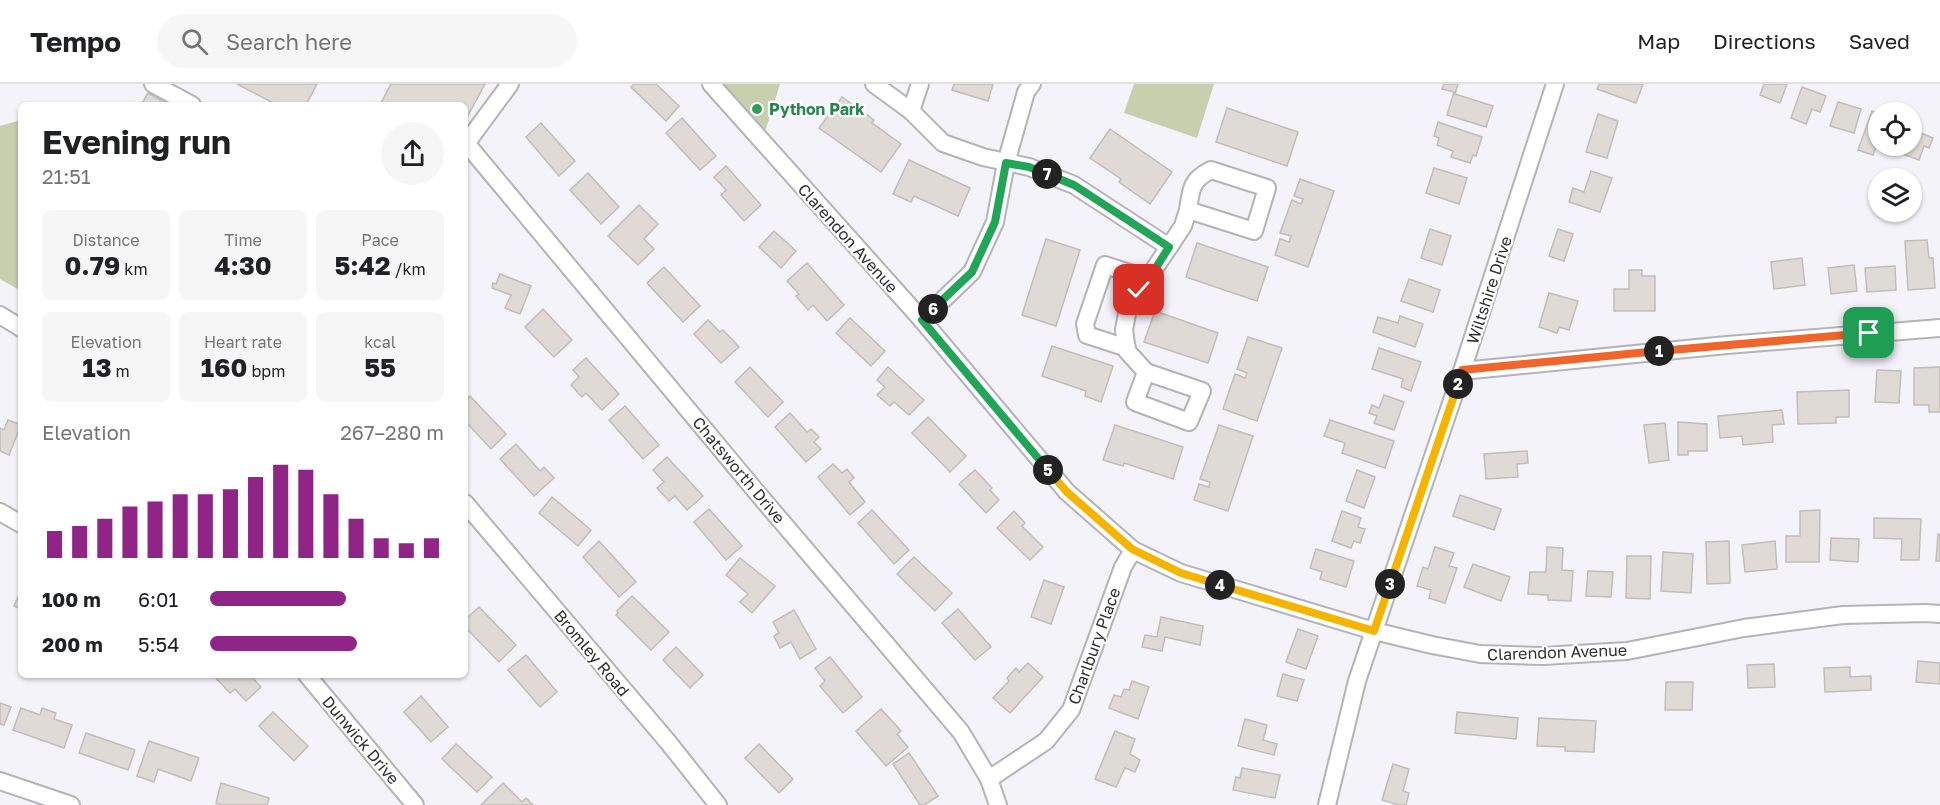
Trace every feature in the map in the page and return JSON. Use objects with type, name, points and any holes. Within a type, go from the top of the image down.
[{"type":"street","points":[[153,84],[186,102]]},
{"type":"street","points":[[468,141],[510,84]]},
{"type":"street","name":"Clarendon Avenue","points":[[711,84],[922,320],[1067,492],[1132,549],[1181,573],[1374,631],[1480,654],[1543,656],[1627,651],[1744,628],[1843,615],[1940,614]]},
{"type":"street","points":[[874,84],[911,111],[943,143],[982,157],[1029,167],[1074,185],[1169,247]]},
{"type":"street","points":[[911,111],[920,84]]},
{"type":"street","points":[[922,320],[972,272],[995,222],[1006,163],[1026,92],[1032,84]]},
{"type":"street","name":"Wiltshire Drive","points":[[1327,805],[1357,681],[1555,84]]},
{"type":"street","name":"Chatsworth Drive","points":[[468,146],[759,495],[954,723],[989,779],[998,805]]},
{"type":"street","points":[[1146,372],[1127,348],[1124,330],[1128,308],[1182,226],[1188,210],[1191,187],[1200,176],[1212,170],[1267,188],[1254,231],[1188,210]]},
{"type":"street","points":[[1127,348],[1087,335],[1085,324],[1105,265],[1148,279]]},
{"type":"street","points":[[0,315],[18,326]]},
{"type":"street","points":[[1462,370],[1940,328]]},
{"type":"street","name":"Bromley Road","points":[[468,507],[668,742],[718,805]]},
{"type":"street","points":[[0,512],[18,522]]},
{"type":"street","name":"Charlbury Place","points":[[989,779],[1046,741],[1071,710],[1123,567],[1132,549]]},
{"type":"street","name":"Dunwick Drive","points":[[309,678],[415,805]]},
{"type":"street","points":[[0,781],[71,805]]},
{"type":"green space","name":"Python Park","points":[[720,84],[780,84],[764,135]]},
{"type":"green space","points":[[1134,84],[1214,84],[1197,138],[1124,113]]},
{"type":"green space","points":[[18,121],[18,289],[0,279],[0,126]]},
{"type":"building","points":[[237,84],[317,84],[308,102],[271,102]]},
{"type":"building","points":[[391,84],[485,84],[468,115],[468,102],[382,102]]},
{"type":"building","points":[[634,84],[656,84],[679,106],[666,121],[631,87]]},
{"type":"building","points":[[954,84],[993,84],[988,101],[952,90]]},
{"type":"building","points":[[1444,84],[1458,84],[1455,94],[1493,106],[1486,127],[1447,115],[1454,92],[1442,89]]},
{"type":"building","points":[[1599,84],[1643,84],[1636,103],[1597,89]]},
{"type":"building","points":[[1764,84],[1787,84],[1780,103],[1760,95]]},
{"type":"building","points":[[1802,87],[1826,96],[1820,112],[1812,109],[1806,124],[1791,118]]},
{"type":"building","points":[[148,93],[164,102],[143,102]]},
{"type":"building","points":[[842,97],[874,120],[872,123],[901,144],[881,172],[819,128]]},
{"type":"building","points":[[1838,102],[1861,109],[1854,133],[1830,126]]},
{"type":"building","points":[[1227,108],[1298,132],[1287,166],[1216,142]]},
{"type":"building","points":[[1598,114],[1618,121],[1607,158],[1586,152]]},
{"type":"building","points":[[682,118],[716,156],[700,170],[666,133]]},
{"type":"building","points":[[1438,122],[1482,137],[1476,156],[1473,155],[1470,163],[1451,157],[1453,151],[1437,145],[1439,138],[1434,136]]},
{"type":"building","points":[[1868,122],[1868,153],[1858,150]]},
{"type":"building","points":[[541,123],[575,161],[559,176],[526,137]]},
{"type":"building","points":[[1110,129],[1172,172],[1150,204],[1119,182],[1121,179],[1090,158]]},
{"type":"building","points":[[1922,134],[1933,138],[1929,148],[1924,146],[1922,152]]},
{"type":"building","points":[[1908,156],[1920,156],[1919,160]]},
{"type":"building","points":[[909,160],[970,188],[958,216],[914,196],[911,202],[893,194]]},
{"type":"building","points":[[726,166],[761,205],[744,221],[721,195],[726,190],[714,177]]},
{"type":"building","points":[[1434,168],[1467,178],[1459,204],[1426,193]]},
{"type":"building","points":[[1591,171],[1612,178],[1600,212],[1569,202],[1573,188],[1584,192]]},
{"type":"building","points":[[588,173],[619,207],[601,224],[570,190]]},
{"type":"building","points":[[1300,179],[1334,191],[1308,267],[1275,255],[1280,239],[1289,242],[1291,236],[1280,233],[1292,200],[1301,204],[1303,199],[1294,196]]},
{"type":"building","points":[[639,205],[658,224],[644,239],[654,249],[638,265],[608,236]]},
{"type":"building","points":[[1430,229],[1451,236],[1442,265],[1421,258]]},
{"type":"building","points":[[1558,229],[1573,234],[1564,261],[1549,256]]},
{"type":"building","points":[[774,231],[796,251],[781,268],[759,247]]},
{"type":"building","points":[[1046,239],[1080,250],[1056,326],[1022,315]]},
{"type":"building","points":[[1927,240],[1929,258],[1933,258],[1935,288],[1908,290],[1905,241]]},
{"type":"building","points":[[1197,243],[1268,267],[1257,301],[1186,277]]},
{"type":"building","points":[[1802,258],[1805,285],[1774,289],[1771,262]]},
{"type":"building","points":[[807,263],[844,305],[827,321],[813,305],[808,310],[796,296],[799,294],[787,281]]},
{"type":"building","points":[[1854,265],[1857,291],[1831,294],[1828,268]]},
{"type":"building","points":[[1895,266],[1896,290],[1867,292],[1865,268]]},
{"type":"building","points":[[664,267],[700,306],[683,322],[647,283]]},
{"type":"building","points":[[1629,270],[1642,270],[1642,276],[1655,276],[1655,311],[1614,311],[1614,289],[1629,289]]},
{"type":"building","points":[[500,274],[531,286],[520,314],[505,308],[511,295],[492,288]]},
{"type":"building","points":[[1409,279],[1440,290],[1433,312],[1401,301]]},
{"type":"building","points":[[1549,293],[1578,301],[1569,330],[1559,327],[1557,333],[1539,327]]},
{"type":"building","points":[[543,309],[572,340],[554,357],[525,327]]},
{"type":"building","points":[[1155,311],[1218,333],[1208,363],[1144,342]]},
{"type":"building","points":[[1400,316],[1423,324],[1415,347],[1373,332],[1378,317],[1398,323]]},
{"type":"building","points":[[850,318],[885,351],[871,366],[836,333]]},
{"type":"building","points":[[708,320],[720,332],[723,330],[739,347],[721,363],[694,334]]},
{"type":"building","points":[[1248,337],[1282,348],[1257,421],[1223,409],[1235,374],[1245,378],[1247,373],[1237,369]]},
{"type":"building","points":[[1052,346],[1113,366],[1101,402],[1085,396],[1086,391],[1042,376]]},
{"type":"building","points":[[1379,348],[1421,362],[1411,391],[1401,387],[1403,379],[1372,369]]},
{"type":"building","points":[[586,358],[619,394],[602,410],[586,393],[582,397],[571,385],[579,377],[573,370]]},
{"type":"building","points":[[750,367],[783,402],[768,417],[735,382]]},
{"type":"building","points":[[888,367],[924,400],[909,415],[894,402],[890,406],[877,395],[885,387],[877,380]]},
{"type":"building","points":[[1940,367],[1940,412],[1929,412],[1929,405],[1914,405],[1914,368]]},
{"type":"building","points":[[1877,370],[1901,371],[1899,403],[1875,402]]},
{"type":"building","points":[[1849,390],[1849,417],[1836,417],[1836,423],[1798,424],[1797,392]]},
{"type":"building","points":[[1384,395],[1404,402],[1394,430],[1374,423],[1377,416],[1369,413],[1372,405],[1379,408]]},
{"type":"building","points":[[470,396],[506,434],[491,449],[468,424],[468,398]]},
{"type":"building","points":[[625,406],[659,445],[643,459],[609,420]]},
{"type":"building","points":[[1782,410],[1784,424],[1772,425],[1773,442],[1743,445],[1742,436],[1720,438],[1718,416]]},
{"type":"building","points":[[790,413],[807,432],[811,429],[819,437],[814,442],[821,449],[806,462],[775,427]]},
{"type":"building","points":[[928,417],[966,456],[950,472],[912,433]]},
{"type":"building","points":[[8,420],[18,424],[18,432],[9,455],[0,451],[0,428],[4,430]]},
{"type":"building","points":[[1330,420],[1394,441],[1385,468],[1342,453],[1345,443],[1324,436]]},
{"type":"building","points":[[1678,422],[1707,424],[1707,451],[1688,451],[1688,455],[1678,455]]},
{"type":"building","points":[[1665,423],[1669,460],[1649,463],[1644,425]]},
{"type":"building","points":[[1115,425],[1183,447],[1173,479],[1124,463],[1123,466],[1103,460]]},
{"type":"building","points":[[1219,425],[1253,436],[1228,511],[1194,500],[1199,484],[1209,487],[1210,482],[1200,479]]},
{"type":"building","points":[[516,444],[540,471],[544,467],[554,478],[534,496],[500,459]]},
{"type":"building","points":[[1527,451],[1528,463],[1517,464],[1518,477],[1486,479],[1484,454]]},
{"type":"building","points":[[667,457],[703,496],[687,510],[675,496],[669,501],[657,488],[664,482],[653,470]]},
{"type":"building","points":[[833,464],[842,473],[847,469],[854,478],[849,482],[865,502],[850,515],[818,477]]},
{"type":"building","points":[[975,470],[992,488],[990,490],[999,500],[986,513],[959,484]]},
{"type":"building","points":[[1357,470],[1375,477],[1364,508],[1346,501]]},
{"type":"building","points":[[1460,495],[1501,509],[1494,530],[1453,516]]},
{"type":"building","points":[[552,497],[591,530],[578,546],[539,513]]},
{"type":"building","points":[[709,509],[742,546],[726,560],[694,522]]},
{"type":"building","points":[[872,510],[909,550],[894,564],[858,523]]},
{"type":"building","points":[[1820,510],[1819,562],[1786,562],[1786,536],[1800,536],[1800,511]]},
{"type":"building","points":[[1014,511],[1025,523],[1022,526],[1043,547],[1030,560],[997,528]]},
{"type":"building","points":[[1342,511],[1361,518],[1358,527],[1365,529],[1360,543],[1354,541],[1351,548],[1332,541]]},
{"type":"building","points":[[1874,518],[1921,519],[1919,560],[1901,560],[1902,539],[1874,538]]},
{"type":"building","points":[[1938,534],[1940,535],[1940,561],[1936,561]]},
{"type":"building","points":[[1831,538],[1859,539],[1858,562],[1830,560]]},
{"type":"building","points":[[599,541],[636,582],[619,597],[583,557]]},
{"type":"building","points":[[1729,541],[1730,583],[1707,584],[1706,542]]},
{"type":"building","points":[[1775,541],[1777,569],[1745,572],[1742,545]]},
{"type":"building","points":[[1435,547],[1454,553],[1449,566],[1457,568],[1445,603],[1429,598],[1431,590],[1417,586],[1423,567],[1428,569]]},
{"type":"building","points":[[1547,547],[1563,548],[1562,570],[1573,571],[1571,601],[1548,600],[1548,595],[1528,594],[1530,572],[1546,572]]},
{"type":"building","points":[[1316,549],[1354,561],[1346,587],[1320,579],[1322,572],[1310,568]]},
{"type":"building","points":[[1663,552],[1693,554],[1691,593],[1661,591]]},
{"type":"building","points":[[1627,556],[1651,556],[1650,599],[1626,598]]},
{"type":"building","points":[[914,557],[952,593],[935,611],[897,574]]},
{"type":"building","points":[[740,558],[775,586],[752,613],[740,602],[748,594],[726,575]]},
{"type":"building","points":[[1473,564],[1510,577],[1501,601],[1464,587]]},
{"type":"building","points":[[1588,571],[1613,572],[1611,597],[1586,596]]},
{"type":"building","points":[[1044,580],[1064,587],[1051,624],[1031,617]]},
{"type":"building","points":[[632,596],[669,632],[651,650],[616,615],[617,611]]},
{"type":"building","points":[[479,607],[516,645],[499,662],[468,630],[468,617]]},
{"type":"building","points":[[958,609],[991,647],[975,660],[942,623]]},
{"type":"building","points":[[794,610],[816,649],[800,659],[791,642],[780,648],[774,636],[779,633],[773,622]]},
{"type":"building","points":[[1161,617],[1203,626],[1200,645],[1165,637],[1162,651],[1142,647],[1145,635],[1157,637]]},
{"type":"building","points":[[1298,629],[1318,636],[1306,669],[1286,662]]},
{"type":"building","points":[[676,647],[703,675],[690,688],[663,660]]},
{"type":"building","points":[[526,655],[557,692],[540,707],[508,670]]},
{"type":"building","points":[[830,657],[862,697],[843,713],[820,686],[825,681],[815,668]]},
{"type":"building","points":[[1918,661],[1940,663],[1940,684],[1916,682]]},
{"type":"building","points":[[1028,663],[1043,677],[1010,713],[993,698],[1009,681],[1007,678],[1016,668],[1019,672]]},
{"type":"building","points":[[1774,664],[1775,687],[1748,688],[1747,665]]},
{"type":"building","points":[[1850,667],[1850,677],[1871,676],[1871,690],[1825,692],[1824,668]]},
{"type":"building","points":[[1283,674],[1304,680],[1297,701],[1277,696]]},
{"type":"building","points":[[216,678],[253,678],[261,687],[246,701],[235,689],[230,693]]},
{"type":"building","points":[[1132,681],[1149,687],[1138,719],[1109,708],[1114,695],[1121,697],[1124,689],[1129,690]]},
{"type":"building","points":[[1666,682],[1693,682],[1692,710],[1665,710]]},
{"type":"building","points":[[421,696],[448,727],[431,742],[404,712]]},
{"type":"building","points":[[0,703],[11,707],[4,725],[0,724]]},
{"type":"building","points":[[21,708],[40,715],[42,708],[56,713],[54,719],[72,725],[64,748],[13,730]]},
{"type":"building","points":[[881,709],[901,731],[897,734],[908,747],[886,766],[856,731]]},
{"type":"building","points":[[273,712],[308,746],[294,761],[259,726]]},
{"type":"building","points":[[1457,712],[1518,718],[1516,739],[1455,733]]},
{"type":"building","points":[[1539,718],[1596,721],[1594,752],[1565,751],[1565,747],[1537,746]]},
{"type":"building","points":[[1245,719],[1267,725],[1263,740],[1277,744],[1274,755],[1238,746]]},
{"type":"building","points":[[1115,731],[1135,739],[1130,754],[1140,760],[1135,772],[1125,768],[1116,787],[1095,779]]},
{"type":"building","points":[[86,733],[135,750],[128,770],[79,753]]},
{"type":"building","points":[[149,741],[199,758],[191,781],[158,769],[154,782],[137,776]]},
{"type":"building","points":[[456,744],[492,777],[477,792],[442,759]]},
{"type":"building","points":[[759,744],[793,779],[779,793],[745,758]]},
{"type":"building","points":[[909,753],[938,796],[924,805],[920,805],[893,764]]},
{"type":"building","points":[[1393,764],[1409,769],[1403,791],[1409,793],[1406,805],[1382,800]]},
{"type":"building","points":[[1242,768],[1280,775],[1275,798],[1233,790],[1236,777],[1240,778]]},
{"type":"building","points":[[221,783],[269,798],[267,805],[221,805],[216,803]]},
{"type":"building","points":[[503,783],[522,802],[526,798],[533,805],[481,805]]},
{"type":"place","name":"Python Park","points":[[757,109]]},
{"type":"route","points":[[1139,290],[1169,247],[1074,185],[1029,167],[1006,163],[995,222],[972,272],[922,320],[1067,492],[1132,549],[1181,573],[1374,631],[1462,370],[1869,333]]}]
